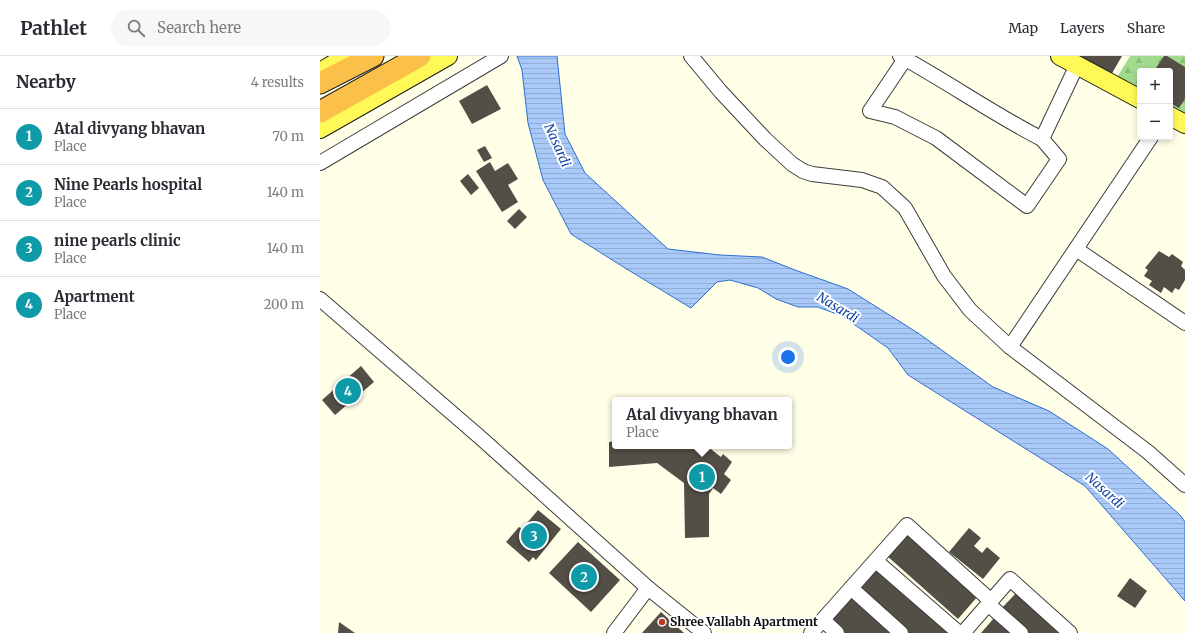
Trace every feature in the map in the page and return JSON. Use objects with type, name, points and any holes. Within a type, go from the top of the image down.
[{"type":"highway","points":[[320,83],[373,56]]},
{"type":"highway","points":[[320,112],[420,56]]},
{"type":"main road","points":[[320,72],[347,56]]},
{"type":"main road","points":[[320,129],[448,56]]},
{"type":"main road","points":[[1060,56],[1137,97]]},
{"type":"main road","points":[[1173,118],[1185,124]]},
{"type":"street","points":[[320,163],[501,56]]},
{"type":"street","points":[[691,56],[726,98],[765,139],[792,164],[803,171],[812,174],[862,180],[882,187],[905,208],[944,276],[970,310],[1010,347],[1148,452],[1185,485]]},
{"type":"street","points":[[903,57],[1013,124],[1042,139],[1059,159],[1027,206],[936,138],[895,117],[870,111],[903,57]]},
{"type":"street","points":[[1042,139],[1077,65]]},
{"type":"street","points":[[1010,347],[1149,140]]},
{"type":"street","points":[[1076,249],[1185,323]]},
{"type":"street","points":[[320,299],[482,439],[648,588],[704,633]]},
{"type":"street","points":[[811,633],[907,525],[1021,633]]},
{"type":"street","points":[[876,561],[959,633]]},
{"type":"street","points":[[963,633],[1010,579],[1070,633]]},
{"type":"street","points":[[614,633],[648,588]]},
{"type":"street","points":[[851,588],[901,633]]},
{"type":"street","points":[[823,620],[837,633]]},
{"type":"green space","points":[[1130,56],[1185,56],[1185,117],[1173,111],[1173,68],[1137,68],[1137,91],[1116,79]]},
{"type":"water","name":"Nasardi","points":[[517,56],[557,56],[565,134],[585,173],[668,249],[720,255],[762,257],[848,289],[918,333],[993,387],[1049,411],[1108,449],[1180,515],[1185,522],[1185,601],[1085,486],[908,375],[888,348],[842,316],[818,307],[798,307],[776,299],[758,288],[730,280],[717,282],[691,308],[571,234],[543,180],[528,123],[522,70]]},
{"type":"building","points":[[1080,56],[1122,56],[1111,75]]},
{"type":"building","points":[[1164,56],[1167,56],[1185,67],[1185,99],[1179,108],[1173,105],[1173,68],[1156,68]]},
{"type":"building","points":[[487,85],[501,109],[472,124],[459,101]]},
{"type":"building","points":[[485,146],[492,158],[484,162],[477,150]]},
{"type":"building","points":[[490,162],[495,171],[508,163],[518,179],[508,185],[518,202],[502,212],[476,171]]},
{"type":"building","points":[[468,174],[479,188],[471,195],[460,181]]},
{"type":"building","points":[[519,209],[527,217],[515,229],[507,221]]},
{"type":"building","points":[[1159,251],[1169,257],[1172,254],[1183,262],[1181,266],[1185,270],[1185,280],[1179,290],[1175,288],[1172,293],[1164,287],[1161,293],[1149,285],[1152,281],[1144,276],[1148,270],[1145,268]]},
{"type":"building","points":[[361,366],[374,382],[335,415],[322,400]]},
{"type":"building","points":[[609,442],[612,442],[612,449],[711,449],[721,457],[723,454],[732,462],[724,474],[731,480],[721,494],[713,488],[709,494],[709,537],[685,538],[684,483],[657,463],[609,467]]},
{"type":"building","points":[[538,510],[561,529],[536,560],[533,557],[529,562],[506,542],[519,527],[522,529]]},
{"type":"building","points":[[969,528],[981,538],[974,546],[982,553],[987,547],[1000,558],[983,579],[949,552]]},
{"type":"building","points":[[906,532],[978,596],[958,619],[886,555],[899,545]]},
{"type":"building","points":[[578,542],[620,580],[591,612],[549,573]]},
{"type":"building","points":[[879,567],[949,633],[908,633],[859,590]]},
{"type":"building","points":[[1130,578],[1147,591],[1135,608],[1117,596]]},
{"type":"building","points":[[1018,591],[1067,633],[1026,633],[1000,610]]},
{"type":"building","points":[[851,598],[892,633],[845,633],[831,620]]},
{"type":"building","name":"Shree Vallabh Apartment","points":[[661,612],[684,633],[642,633]]},
{"type":"building","points":[[994,618],[1010,633],[981,633]]},
{"type":"building","points":[[339,622],[355,633],[338,633]]},
{"type":"place","name":"Apartment","points":[[348,391]]},
{"type":"place","name":"Atal divyang bhavan","points":[[702,477]]},
{"type":"place","name":"nine pearls clinic","points":[[534,536]]},
{"type":"place","name":"Nine Pearls hospital","points":[[584,577]]},
{"type":"place","name":"Shree Vallabh Apartment","points":[[662,622]]}]
